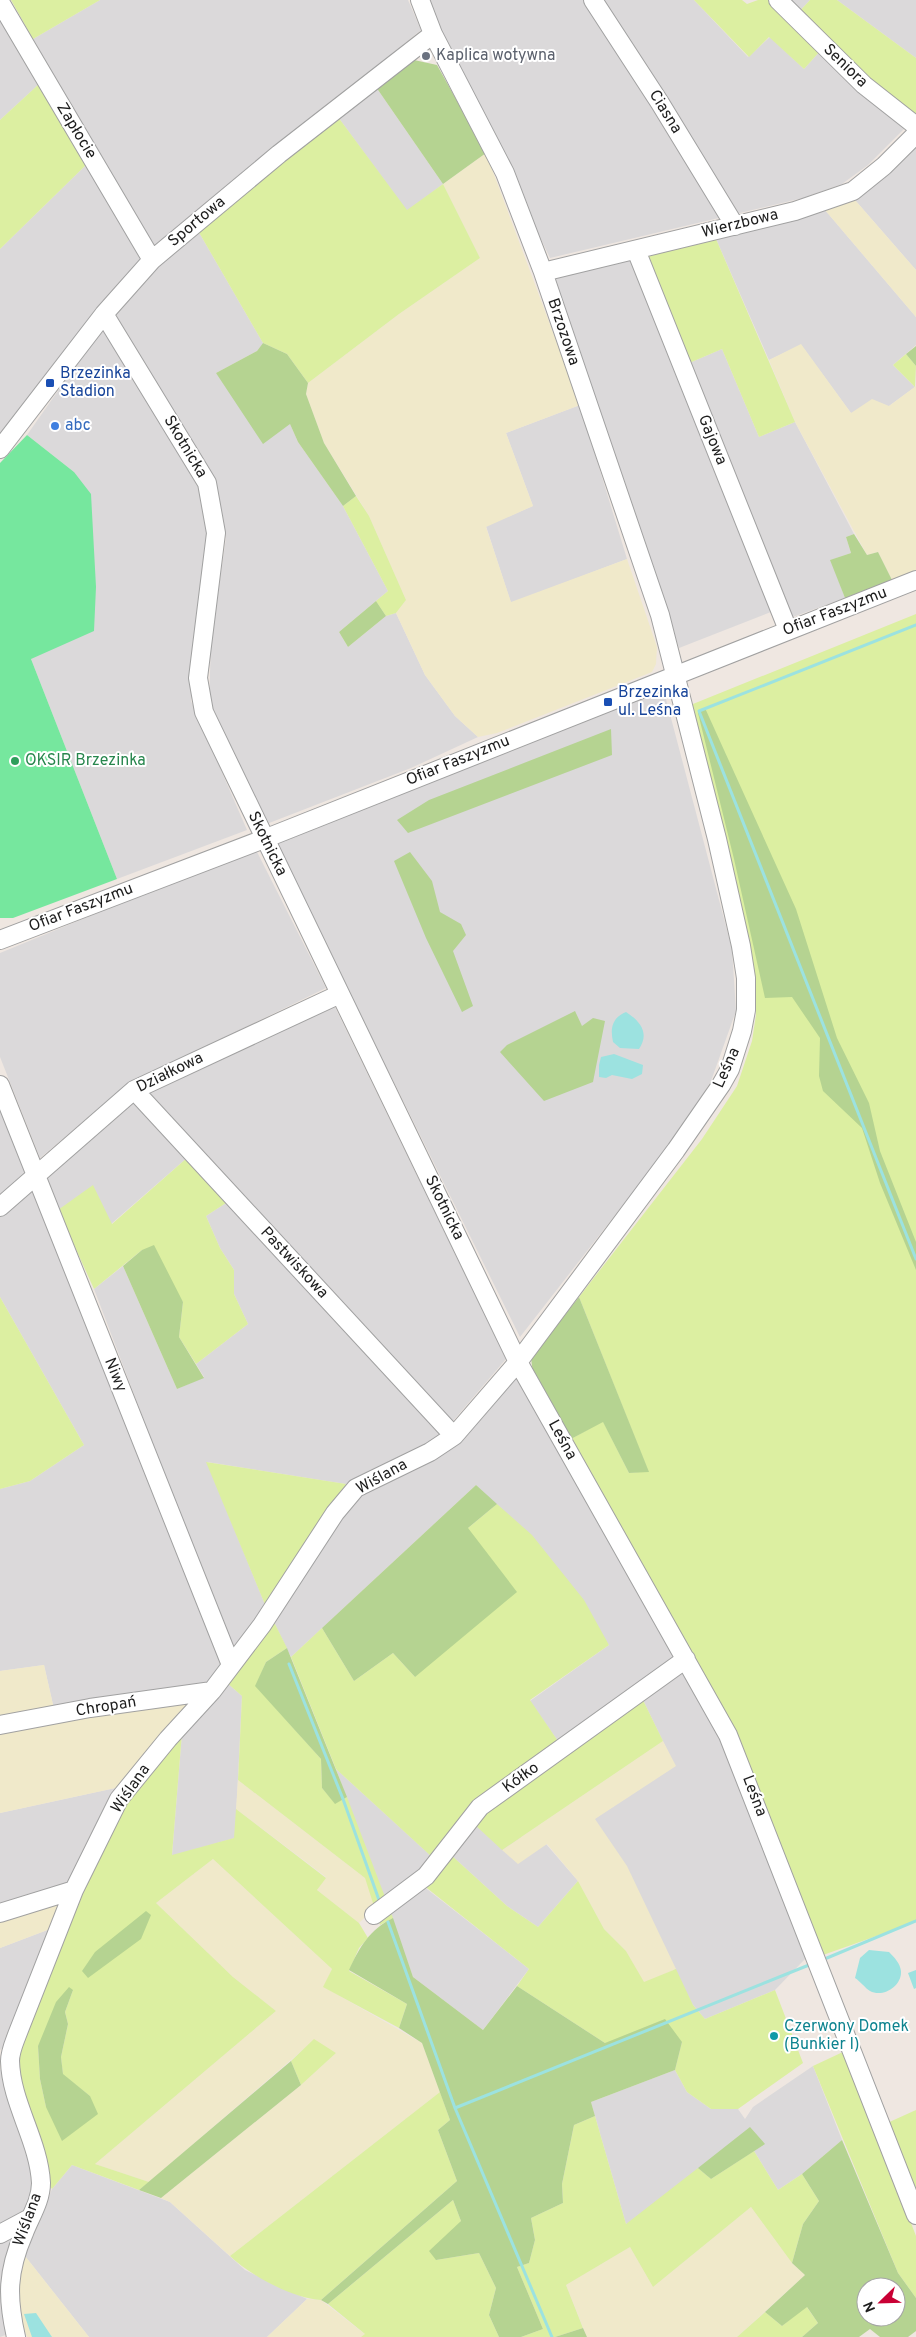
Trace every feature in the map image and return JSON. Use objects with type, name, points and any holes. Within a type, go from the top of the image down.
[{"type":"street","name":"Brzozowa","points":[[420,0],[433,34],[504,172],[543,272],[660,615],[674,676]]},
{"type":"street","name":"Ciasna","points":[[593,0],[660,103],[736,226]]},
{"type":"street","name":"Seniora","points":[[778,0],[864,85],[916,126]]},
{"type":"street","name":"Zapłocie","points":[[0,2],[152,260]]},
{"type":"street","name":"Sportowa","points":[[0,449],[104,314],[152,260],[279,154],[433,34]]},
{"type":"street","name":"Wierzbowa","points":[[543,272],[796,211],[853,191],[884,166],[916,134]]},
{"type":"street","name":"Gajowa","points":[[636,250],[788,630]]},
{"type":"street","name":"Skotnicka","points":[[104,314],[207,483],[216,533],[198,678],[204,712],[518,1362]]},
{"type":"street","name":"Ofiar Faszyzmu","points":[[0,940],[264,839],[916,580]]},
{"type":"street","name":"Leśna","points":[[674,676],[717,839],[744,961],[746,1010],[742,1031],[730,1069],[702,1114],[518,1362],[728,1735],[745,1774],[916,2215]]},
{"type":"street","name":"Działkowa","points":[[0,1207],[134,1090],[340,994]]},
{"type":"street","name":"Niwy","points":[[0,1085],[231,1665]]},
{"type":"street","name":"Pastwiskowa","points":[[134,1090],[454,1436]]},
{"type":"street","name":"Wiślana","points":[[16,2337],[9,2305],[9,2279],[14,2257],[37,2204],[41,2183],[36,2160],[13,2085],[10,2059],[17,2035],[74,1890],[119,1799],[212,1691],[262,1625],[335,1513],[356,1488],[430,1452],[454,1436],[518,1362]]},
{"type":"street","name":"Kółko","points":[[374,1915],[426,1876],[480,1807],[686,1659]]},
{"type":"street","name":"Chropań","points":[[0,1725],[90,1708],[212,1691]]},
{"type":"street","points":[[0,1913],[74,1890]]},
{"type":"street","points":[[0,2234],[30,2218]]},
{"type":"shaded area","points":[[100,0],[408,0],[421,30],[155,249],[33,39]]},
{"type":"shaded area","points":[[427,0],[694,0],[748,57],[770,37],[804,69],[821,50],[907,126],[868,165],[842,184],[803,198],[550,258]]},
{"type":"shaded area","points":[[776,0],[810,0],[797,14]]},
{"type":"shaded area","points":[[837,0],[916,0],[916,58]]},
{"type":"shaded area","points":[[0,16],[39,84],[0,120]]},
{"type":"shaded area","points":[[376,87],[443,184],[407,211],[338,117]]},
{"type":"shaded area","points":[[916,144],[916,270],[855,200],[898,163]]},
{"type":"shaded area","points":[[486,153],[580,405],[506,433],[533,506],[486,527],[511,602],[627,559],[657,647],[656,664],[652,672],[497,733],[478,737],[455,716],[425,675],[396,613],[406,600],[369,516],[324,443],[306,394],[308,383],[399,314],[480,258],[443,184]]},
{"type":"shaded area","points":[[88,163],[144,258],[0,438],[0,249]]},
{"type":"shaded area","points":[[855,200],[916,270],[916,317],[825,210]]},
{"type":"shaded area","points":[[825,210],[916,317],[916,345],[893,365],[915,387],[889,406],[851,413],[801,345],[769,360],[716,239]]},
{"type":"shaded area","points":[[197,229],[263,343],[257,351],[216,373],[290,424],[298,442],[343,506],[388,591],[339,632],[348,647],[386,616],[396,613],[425,675],[455,716],[478,737],[411,768],[264,825],[209,704],[211,642],[226,538],[215,484],[114,312],[160,260]]},
{"type":"shaded area","points":[[634,254],[776,610],[679,648],[554,278]]},
{"type":"shaded area","points":[[102,328],[200,490],[210,532],[191,701],[247,830],[117,879],[31,659],[74,472],[27,435]]},
{"type":"shaded area","points":[[801,344],[851,413],[872,399],[889,406],[916,386],[916,570],[892,580],[878,552],[867,555],[795,422],[769,360]]},
{"type":"shaded area","points":[[722,349],[759,437],[795,422],[854,534],[846,537],[851,553],[831,560],[845,598],[790,618],[687,364]]},
{"type":"shaded area","points":[[580,405],[627,559],[511,603],[486,526],[533,506],[506,433]]},
{"type":"shaded area","points":[[662,684],[732,949],[736,1011],[711,1081],[679,1133],[520,1337],[274,840]]},
{"type":"shaded area","points":[[255,848],[326,988],[129,1084],[40,1158],[0,1057],[0,953]]},
{"type":"shaded area","points":[[335,1007],[506,1359],[453,1421],[144,1092]]},
{"type":"shaded area","points":[[132,1097],[188,1157],[111,1224],[58,1210],[43,1174]]},
{"type":"shaded area","points":[[0,1101],[29,1174],[0,1199]]},
{"type":"shaded area","points":[[33,1184],[220,1653],[222,1667],[205,1687],[54,1709],[44,1665],[0,1671],[0,1489],[30,1481],[84,1445],[0,1297],[0,1213]]},
{"type":"shaded area","points":[[226,1203],[446,1434],[346,1484],[207,1462],[266,1607],[232,1652],[94,1289],[123,1266],[177,1389],[204,1377],[196,1364],[248,1324],[234,1294],[234,1270],[220,1248],[206,1216]]},
{"type":"shaded area","points":[[517,1371],[680,1658],[560,1744],[530,1701],[609,1645],[476,1485],[291,1657],[272,1618],[338,1517],[365,1488],[423,1460]]},
{"type":"shaded area","points":[[44,1665],[54,1709],[197,1699],[120,1787],[0,1813],[0,1671]]},
{"type":"shaded area","points":[[684,1666],[732,1755],[806,1958],[775,1990],[705,2019],[693,2005],[594,1819],[675,1766],[642,1698]]},
{"type":"shaded area","points":[[226,1682],[242,1696],[235,1838],[172,1856],[182,1733]]},
{"type":"shaded area","points":[[663,1741],[676,1766],[595,1819],[627,1866],[676,1969],[644,1983],[626,1951],[604,1929],[578,1881],[547,1844],[518,1864],[502,1850]]},
{"type":"shaded area","points":[[336,1769],[442,1866],[423,1886],[529,1969],[483,2030],[413,1977]]},
{"type":"shaded area","points":[[238,1780],[365,1878],[376,1907],[359,1923],[317,1890],[326,1877],[236,1809]]},
{"type":"shaded area","points":[[120,1787],[66,1897],[0,1919],[0,1813]]},
{"type":"shaded area","points":[[474,1824],[546,1844],[578,1881],[538,1927],[507,1906],[451,1855]]},
{"type":"shaded area","points":[[213,1859],[332,1969],[324,1987],[422,2043],[440,2092],[230,2256],[170,2202],[161,2198],[301,2085],[336,2053],[314,2040],[149,2182],[95,2164],[276,2011],[233,1977],[156,1903]]},
{"type":"shaded area","points":[[66,1897],[50,1929],[0,1948],[0,1919]]},
{"type":"shaded area","points":[[50,1929],[3,2048],[0,2050],[0,1948]]},
{"type":"shaded area","points":[[813,2066],[842,2140],[802,2174],[778,2190],[754,2151],[765,2144],[626,2224],[591,2102],[675,2070],[687,2092],[711,2109],[738,2109],[745,2119],[753,2107]]},
{"type":"shaded area","points":[[7,2067],[34,2171],[28,2209],[3,2274],[1,2302],[8,2334],[0,2337],[0,2070]]},
{"type":"shaded area","points":[[72,2165],[170,2202],[245,2270],[307,2299],[267,2337],[89,2337],[25,2256],[52,2189]]},
{"type":"shaded area","points":[[751,2207],[792,2263],[805,2275],[737,2337],[587,2337],[566,2285],[630,2247],[653,2287]]},
{"type":"shaded area","points":[[25,2256],[89,2337],[27,2337],[15,2303],[15,2271]]},
{"type":"shaded area","points":[[307,2299],[321,2300],[366,2335],[361,2337],[267,2337]]},
{"type":"green space","points":[[11,0],[100,0],[33,39]]},
{"type":"green space","points":[[694,0],[742,0],[747,4],[758,0],[773,0],[821,50],[804,69],[769,37],[749,57]]},
{"type":"green space","points":[[810,0],[837,0],[916,58],[916,118],[870,84],[797,14]]},
{"type":"green space","points":[[414,60],[437,65],[486,153],[443,184],[376,87]]},
{"type":"green space","points":[[39,84],[88,163],[0,249],[0,120]]},
{"type":"green space","points":[[338,117],[407,210],[443,184],[480,258],[399,314],[308,383],[287,354],[263,343],[197,229]]},
{"type":"green space","points":[[716,239],[795,422],[759,437],[722,349],[687,364],[645,256]]},
{"type":"green space","points":[[263,343],[287,354],[308,383],[306,394],[324,443],[356,496],[343,506],[298,442],[290,424],[263,444],[216,373],[257,351]]},
{"type":"green space","points":[[916,346],[916,366],[906,354]]},
{"type":"green space","points":[[906,354],[916,366],[915,387],[893,365]]},
{"type":"green space","points":[[27,435],[74,472],[91,494],[96,587],[94,631],[31,659],[117,879],[13,918],[0,918],[0,463]]},
{"type":"green space","points":[[356,496],[369,516],[406,600],[396,613],[386,616],[376,601],[388,591],[343,506]]},
{"type":"green space","points":[[854,534],[867,555],[878,552],[892,580],[845,598],[830,560],[851,553],[846,537]]},
{"type":"green space","points":[[376,601],[386,616],[348,647],[339,632]]},
{"type":"green space","points":[[916,614],[916,1922],[823,1955],[740,1742],[571,1439],[603,1421],[629,1473],[648,1471],[579,1297],[702,1139],[737,1086],[752,1041],[756,1015],[750,949],[688,706]]},
{"type":"green space","points":[[705,708],[796,909],[837,1038],[869,1103],[880,1151],[916,1242],[916,1270],[880,1183],[862,1128],[823,1091],[819,1076],[820,1038],[792,997],[765,998],[734,859],[698,713]]},
{"type":"green space","points":[[611,729],[612,755],[408,833],[397,820],[429,800]]},
{"type":"green space","points":[[410,852],[432,881],[440,912],[461,924],[466,935],[453,951],[473,1006],[462,1012],[426,938],[394,861]]},
{"type":"green space","points":[[575,1011],[582,1026],[593,1018],[605,1021],[593,1082],[544,1101],[500,1052],[507,1045]]},
{"type":"green space","points":[[188,1157],[226,1203],[206,1216],[220,1248],[234,1270],[234,1294],[248,1324],[196,1364],[179,1337],[183,1302],[142,1250],[94,1289],[58,1210],[93,1185],[112,1224]]},
{"type":"green space","points":[[154,1245],[183,1302],[179,1337],[204,1378],[177,1389],[123,1266],[142,1250]]},
{"type":"green space","points":[[0,1297],[84,1445],[30,1481],[0,1489]]},
{"type":"green space","points":[[579,1297],[649,1472],[629,1473],[603,1422],[571,1439],[533,1373],[531,1358]]},
{"type":"green space","points":[[206,1462],[346,1484],[266,1607]]},
{"type":"green space","points":[[476,1485],[497,1504],[468,1528],[517,1592],[415,1677],[393,1653],[354,1681],[322,1628]]},
{"type":"green space","points":[[497,1504],[532,1535],[584,1600],[609,1645],[530,1700],[560,1744],[432,1857],[336,1769],[291,1657],[322,1628],[354,1681],[393,1653],[415,1677],[468,1528]]},
{"type":"green space","points":[[272,1618],[287,1648],[266,1662],[256,1686],[321,1759],[322,1788],[335,1803],[347,1797],[393,1918],[380,1925],[365,1878],[238,1780],[242,1696],[226,1682]]},
{"type":"green space","points":[[287,1648],[347,1797],[335,1804],[322,1788],[321,1759],[255,1686],[266,1662]]},
{"type":"green space","points":[[642,1698],[663,1741],[502,1850],[474,1824],[485,1808]]},
{"type":"green space","points":[[182,1733],[172,1855],[234,1838],[236,1809],[326,1878],[317,1890],[359,1923],[368,1938],[359,1948],[349,1971],[407,2004],[399,2028],[323,1987],[332,1969],[213,1859],[156,1903],[233,1977],[276,2011],[95,2164],[149,2182],[139,2190],[72,2165],[52,2189],[46,2181],[14,2058],[81,1888],[126,1803]],"holes":[[[73,1990],[65,2012],[68,2024],[61,2057],[63,2075],[90,2096],[46,2107],[40,2079],[38,2046]]]},
{"type":"green space","points":[[451,1855],[507,1906],[538,1927],[578,1881],[604,1929],[626,1951],[644,1982],[676,1969],[693,2005],[705,2019],[775,1990],[803,2063],[738,2109],[711,2109],[687,2092],[675,2070],[682,2042],[605,2043],[517,1986],[529,1969],[423,1885]]},
{"type":"green space","points":[[146,1911],[151,1915],[141,1939],[88,1978],[82,1971],[95,1952]]},
{"type":"green space","points":[[393,1918],[413,1977],[483,2030],[517,1986],[605,2043],[665,2019],[682,2042],[675,2070],[591,2102],[595,2116],[574,2125],[562,2184],[563,2203],[531,2218],[535,2240],[529,2263],[517,2267],[543,2329],[521,2337],[499,2337],[489,2315],[496,2288],[479,2253],[436,2260],[429,2251],[461,2221],[453,2200],[328,2304],[321,2300],[457,2181],[438,2130],[450,2120],[422,2043],[399,2028],[407,2004],[349,1970],[366,1940],[385,1922]]},
{"type":"green space","points":[[69,1987],[73,1990],[65,2012],[68,2024],[61,2057],[63,2074],[90,2096],[98,2114],[62,2141],[46,2107],[40,2079],[38,2046],[56,2002]]},
{"type":"green space","points":[[314,2039],[336,2053],[301,2085],[291,2061]]},
{"type":"green space","points":[[845,2051],[916,2236],[916,2298],[906,2284],[906,2277],[901,2277],[898,2273],[813,2066]]},
{"type":"green space","points":[[291,2061],[301,2085],[161,2198],[139,2190]]},
{"type":"green space","points":[[440,2092],[450,2120],[438,2130],[457,2181],[321,2300],[298,2295],[272,2285],[249,2271],[230,2256]]},
{"type":"green space","points":[[916,2110],[916,2203],[885,2124]]},
{"type":"green space","points":[[595,2116],[626,2224],[698,2168],[711,2179],[754,2151],[778,2190],[802,2174],[819,2201],[803,2224],[792,2263],[751,2207],[653,2287],[630,2247],[566,2285],[583,2328],[555,2337],[521,2337],[543,2329],[517,2267],[529,2263],[535,2240],[531,2218],[563,2203],[562,2184],[574,2125]]},
{"type":"green space","points":[[750,2127],[765,2144],[711,2179],[698,2168]]},
{"type":"green space","points":[[842,2140],[901,2277],[856,2277],[856,2327],[906,2327],[906,2284],[916,2298],[916,2331],[908,2337],[880,2337],[870,2329],[859,2337],[802,2337],[818,2323],[807,2307],[782,2326],[765,2312],[805,2275],[792,2263],[803,2224],[819,2201],[802,2174]]},
{"type":"green space","points":[[453,2200],[461,2221],[436,2260],[479,2253],[496,2288],[489,2315],[499,2337],[361,2337],[365,2334],[328,2304]]},
{"type":"green space","points":[[806,2306],[818,2323],[802,2337],[737,2337],[765,2312],[782,2326]]},
{"type":"green space","points":[[583,2328],[587,2337],[555,2337]]},
{"type":"water","points":[[626,1012],[642,1028],[644,1038],[639,1049],[620,1048],[613,1042],[613,1024],[621,1014]]},
{"type":"water","points":[[614,1054],[643,1065],[642,1074],[632,1079],[612,1075],[606,1078],[599,1077],[601,1057]]},
{"type":"water","points":[[869,1950],[889,1952],[899,1965],[901,1971],[898,1981],[895,1986],[886,1992],[875,1993],[870,1991],[855,1978],[860,1958]]},
{"type":"water","points":[[916,1970],[916,1988],[914,1989],[908,1973]]},
{"type":"water","points":[[36,2313],[52,2337],[32,2337],[24,2314]]},
{"type":"waterway","points":[[916,625],[699,711],[916,1259]]},
{"type":"waterway","points":[[289,1664],[343,1799],[379,1900]]},
{"type":"waterway","points":[[827,1958],[916,1921]]},
{"type":"waterway","points":[[388,1922],[455,2108],[552,2337]]},
{"type":"waterway","points":[[455,2108],[809,1965]]},
{"type":"place","name":"Kaplica wotywna","points":[[426,56]]},
{"type":"place","name":"Brzezinka Stadion","points":[[50,383]]},
{"type":"place","name":"abc","points":[[55,426]]},
{"type":"place","name":"Brzezinka ul. Leśna","points":[[608,702]]},
{"type":"place","name":"OKSIR Brzezinka","points":[[15,761]]},
{"type":"place","name":"Czerwony Domek (Bunkier I)","points":[[774,2036]]}]
